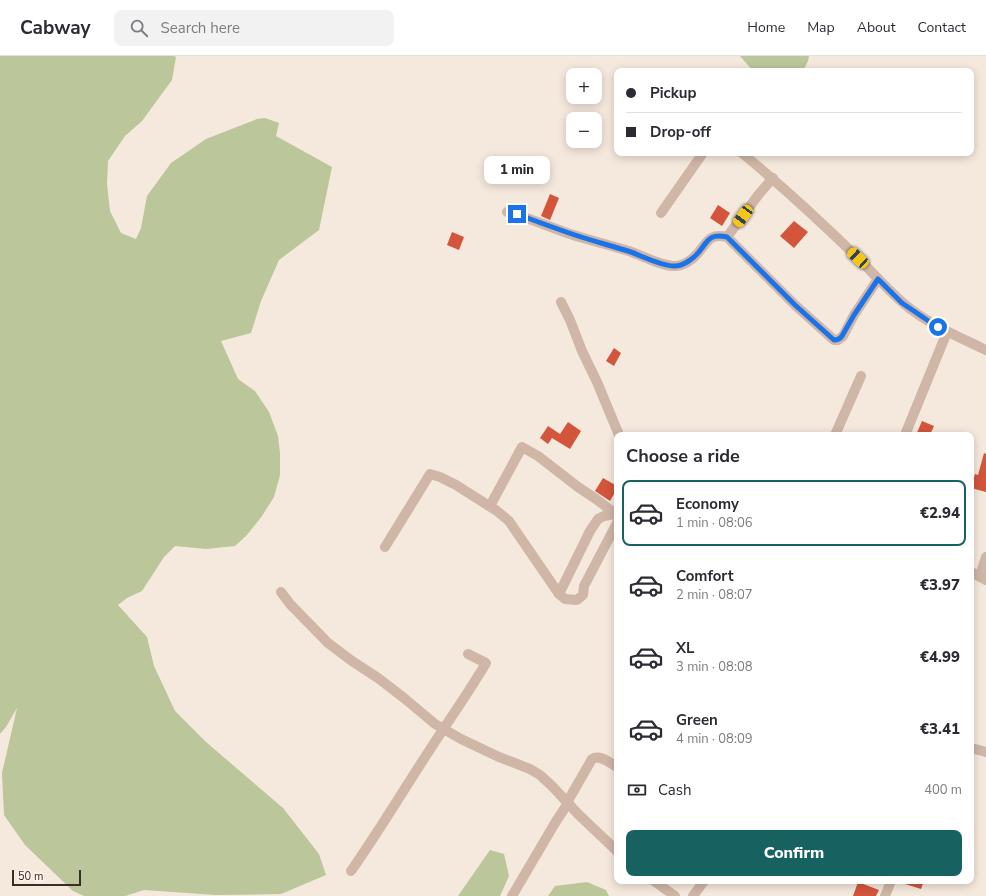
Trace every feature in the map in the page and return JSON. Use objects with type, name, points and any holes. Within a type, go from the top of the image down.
[{"type":"street","points":[[661,213],[701,156]]},
{"type":"street","points":[[746,156],[773,178],[858,258],[902,303],[947,332],[986,350]]},
{"type":"street","points":[[727,237],[759,194],[773,178]]},
{"type":"street","points":[[507,212],[517,214],[570,234],[667,265],[675,266],[684,264],[690,260],[698,253],[708,239],[715,236],[727,237],[795,305],[834,340],[840,339],[878,279]]},
{"type":"street","points":[[561,302],[618,432]]},
{"type":"street","points":[[906,432],[947,332]]},
{"type":"street","points":[[836,432],[861,376]]},
{"type":"street","points":[[490,506],[522,447],[538,456],[596,499],[614,515]]},
{"type":"street","points":[[385,547],[430,474],[456,485],[497,510],[509,521],[559,594],[565,599],[577,600],[583,595],[584,586],[614,521]]},
{"type":"street","points":[[559,594],[590,531],[598,519],[604,516],[614,517]]},
{"type":"street","points":[[979,576],[986,557]]},
{"type":"street","points":[[281,592],[290,604],[328,643],[378,678],[435,724],[461,739],[530,769],[540,775],[614,848]]},
{"type":"street","points":[[351,871],[486,663],[468,654]]},
{"type":"street","points":[[974,749],[986,752]]},
{"type":"street","points":[[512,896],[592,760],[595,757],[599,758],[614,766]]},
{"type":"street","points":[[658,884],[675,896]]},
{"type":"street","points":[[693,896],[702,884]]},
{"type":"street","points":[[885,896],[890,884]]},
{"type":"green space","points":[[0,56],[176,57],[172,80],[142,121],[125,136],[108,161],[107,184],[110,211],[121,233],[136,239],[141,228],[147,196],[171,163],[206,139],[257,119],[265,118],[279,123],[276,136],[332,167],[319,230],[279,260],[261,301],[251,333],[221,341],[238,379],[255,391],[269,412],[278,436],[280,475],[274,497],[262,516],[247,535],[235,546],[206,549],[175,546],[164,557],[142,591],[127,598],[118,605],[147,637],[154,666],[175,711],[206,742],[283,808],[319,854],[326,875],[281,894],[216,895],[144,890],[125,896],[84,896],[73,891],[25,845],[4,815],[2,773],[17,708],[0,734]]},
{"type":"green space","points":[[740,56],[809,56],[804,68],[750,68]]},
{"type":"green space","points":[[490,850],[504,854],[509,876],[500,896],[458,896]]},
{"type":"green space","points":[[587,882],[606,890],[609,896],[548,896],[555,886]]},
{"type":"building","points":[[550,194],[559,198],[550,220],[541,216]]},
{"type":"building","points":[[718,205],[730,213],[722,226],[710,218]]},
{"type":"building","points":[[794,221],[808,232],[794,248],[780,236]]},
{"type":"building","points":[[452,232],[464,237],[459,250],[447,245]]},
{"type":"building","points":[[614,348],[621,353],[614,366],[606,361]]},
{"type":"building","points":[[922,421],[934,426],[931,432],[917,432]]},
{"type":"building","points":[[568,422],[581,431],[570,449],[552,438],[548,444],[540,438],[548,426],[560,434]]},
{"type":"building","points":[[984,453],[986,454],[986,492],[974,489],[975,474],[978,475]]},
{"type":"building","points":[[603,478],[614,484],[614,494],[610,501],[595,491]]},
{"type":"building","points":[[857,884],[863,884],[879,890],[876,896],[853,896]]},
{"type":"building","points":[[905,884],[923,884],[921,889]]},
{"type":"route","points":[[517,214],[570,234],[667,265],[675,266],[684,264],[690,260],[698,253],[708,239],[715,236],[727,237],[795,305],[834,340],[840,339],[878,279],[902,303],[938,327]]}]
